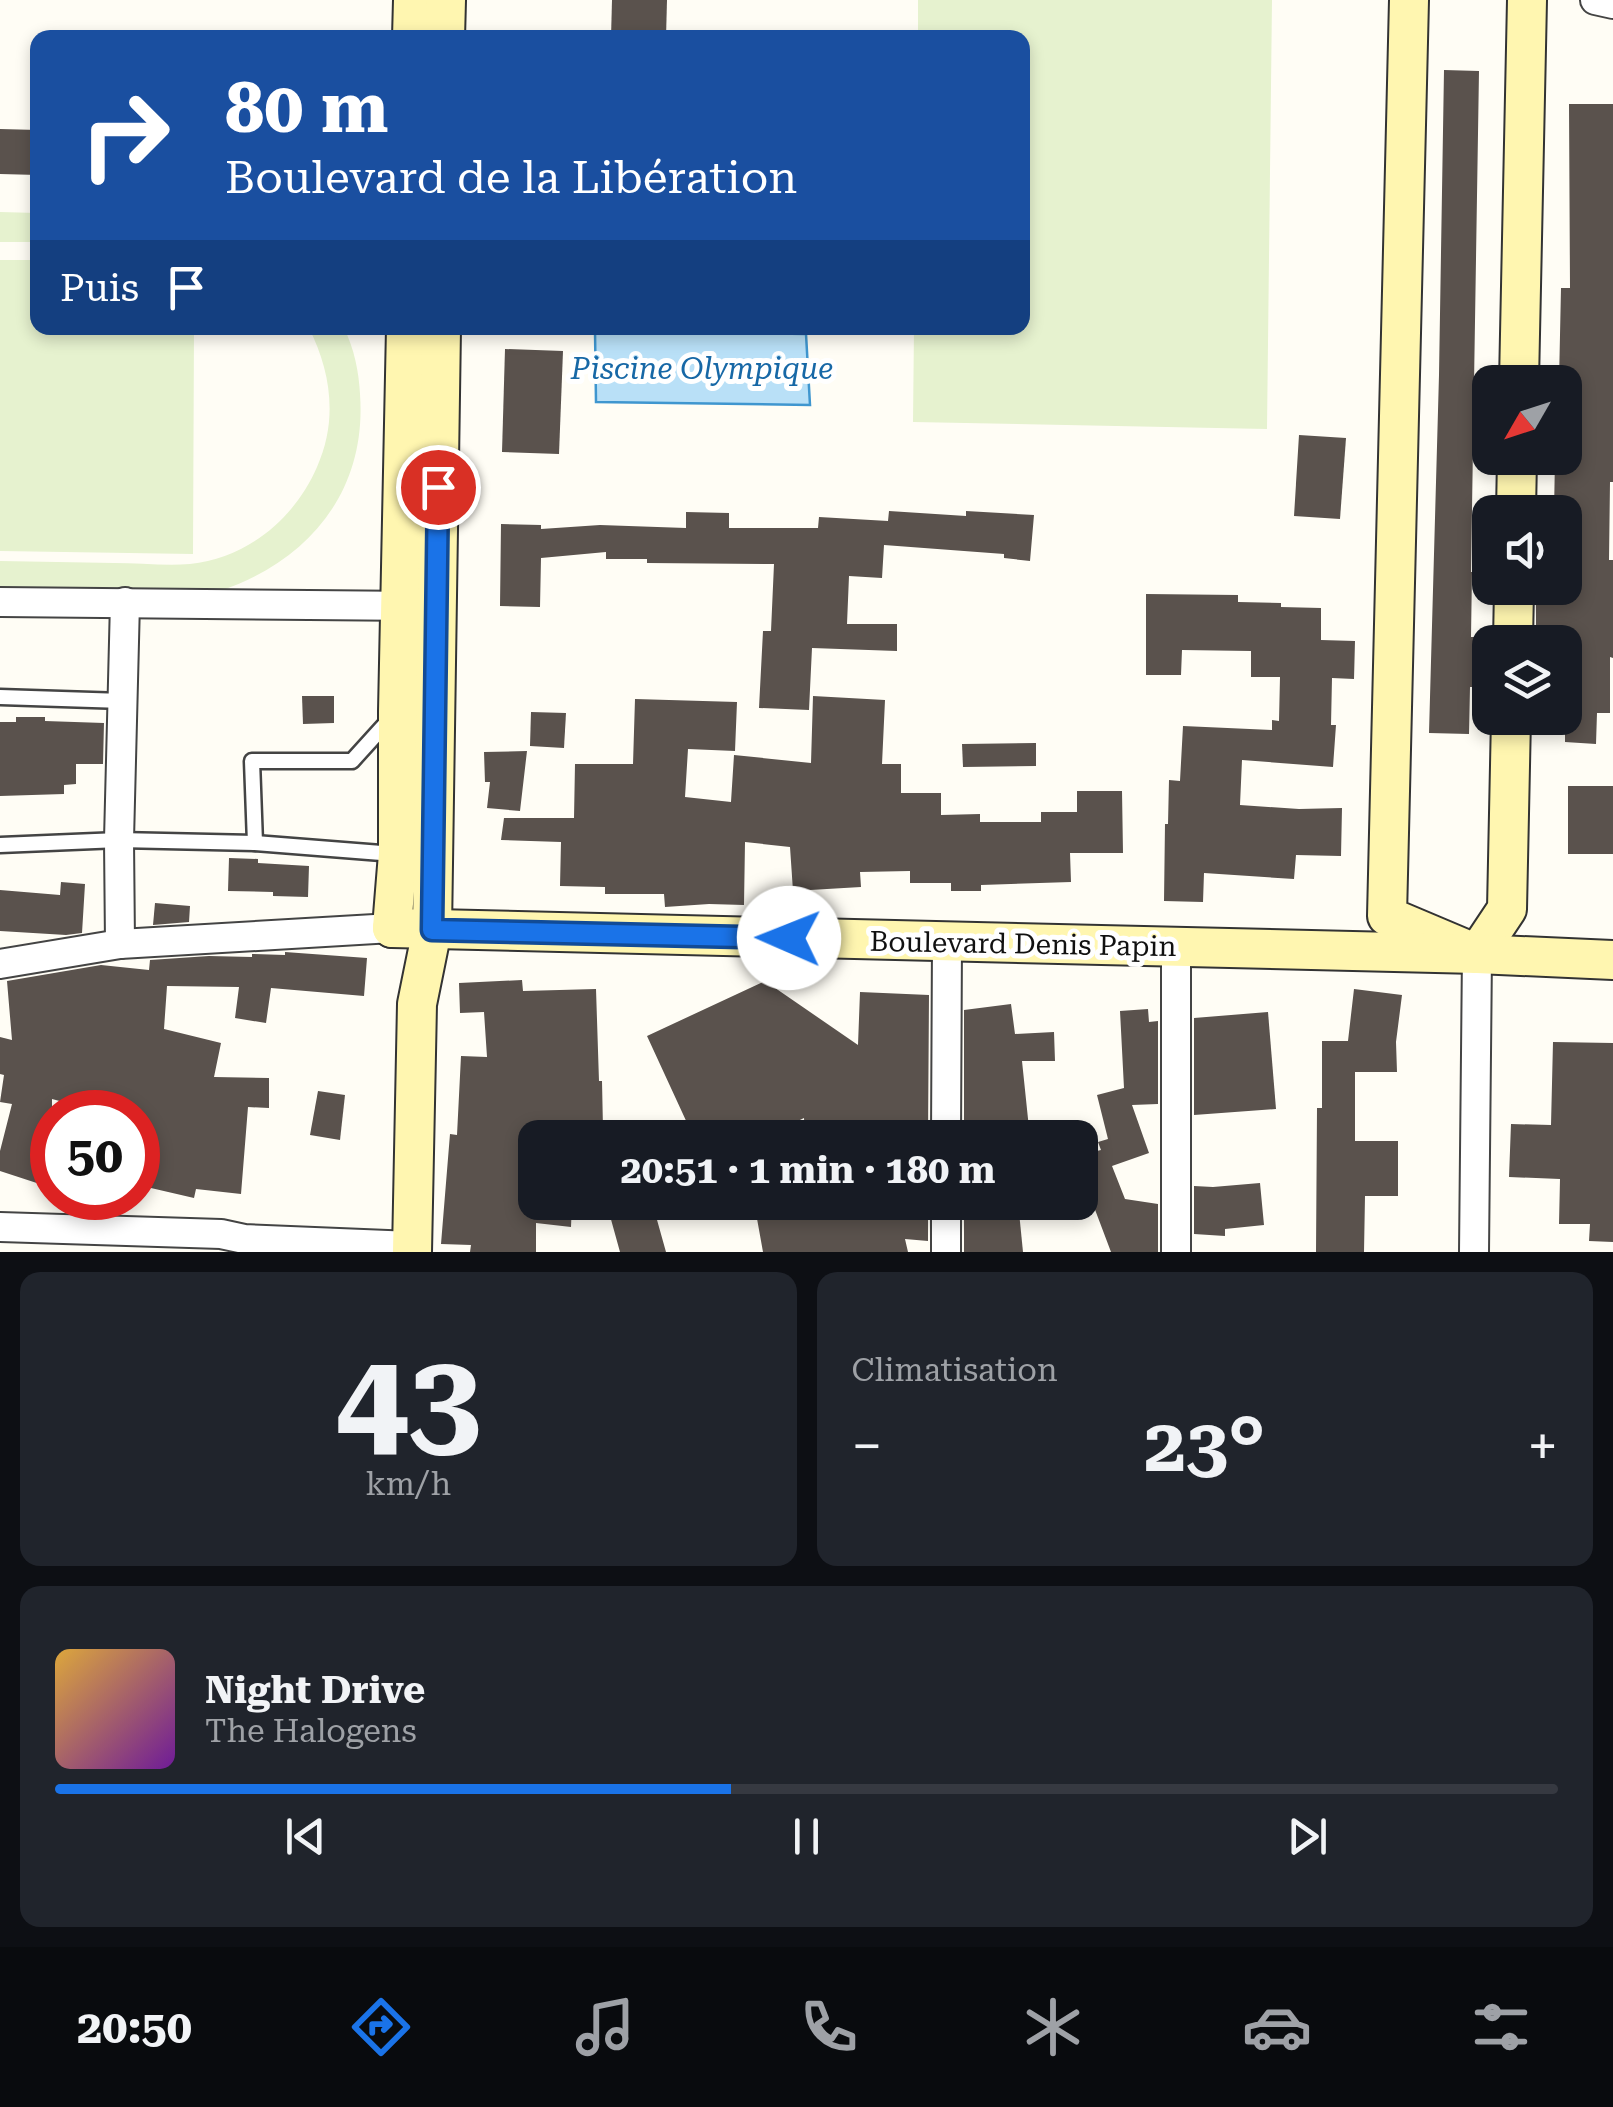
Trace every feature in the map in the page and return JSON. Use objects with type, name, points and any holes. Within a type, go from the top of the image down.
[{"type":"main road","points":[[412,30],[413,0]]},
{"type":"main road","points":[[446,0],[446,30]]},
{"type":"main road","points":[[1408,0],[1386,916],[1477,954],[1507,909],[1511,735]]},
{"type":"main road","points":[[1519,365],[1527,0]]},
{"type":"main road","points":[[406,335],[432,930],[417,1004],[412,1249]]},
{"type":"main road","points":[[420,983],[392,928],[398,854],[398,711],[418,606],[440,335]]},
{"type":"main road","name":"Boulevard Denis Papin","points":[[392,928],[1613,960]]},
{"type":"street","points":[[1596,0],[1613,4]]},
{"type":"street","points":[[0,602],[418,606]]},
{"type":"street","points":[[120,944],[118,840],[125,602]]},
{"type":"street","points":[[0,964],[120,944],[392,928]]},
{"type":"street","points":[[946,1120],[947,942]]},
{"type":"street","points":[[1176,948],[1176,1252]]},
{"type":"street","points":[[1474,1252],[1477,954]]},
{"type":"street","points":[[946,1220],[946,1252]]},
{"type":"street","points":[[0,1227],[220,1243],[244,1239],[412,1249]]},
{"type":"lane","points":[[0,697],[123,701]]},
{"type":"lane","points":[[256,843],[252,761],[352,761],[398,711]]},
{"type":"lane","points":[[0,845],[118,840],[256,843],[398,854]]},
{"type":"green space","points":[[918,0],[1272,0],[1267,429],[913,422],[914,335],[1030,335],[1030,30],[918,30]]},
{"type":"green space","points":[[0,212],[30,213],[30,242],[0,242]]},
{"type":"green space","points":[[0,260],[30,260],[30,335],[194,335],[193,554],[0,551]]},
{"type":"green space","points":[[312,335],[347,335],[358,377],[360,429],[354,461],[326,518],[280,561],[220,591],[0,592],[0,561],[190,564],[231,553],[267,532],[308,486],[324,449],[329,396]]},
{"type":"water","name":"Piscine Olympique","points":[[595,335],[806,335],[810,405],[596,402]]},
{"type":"building","points":[[612,0],[667,0],[666,30],[611,30]]},
{"type":"building","points":[[1444,70],[1479,71],[1469,734],[1429,733]]},
{"type":"building","points":[[1569,104],[1613,104],[1613,482],[1609,560],[1613,560],[1613,658],[1610,657],[1610,713],[1597,713],[1596,744],[1565,742],[1565,735],[1582,735],[1582,625],[1536,625],[1536,605],[1582,605],[1582,495],[1554,495],[1555,475],[1582,475],[1582,365],[1559,365],[1561,288],[1570,288]]},
{"type":"building","points":[[0,129],[30,130],[30,175],[0,174]]},
{"type":"building","points":[[505,349],[563,351],[559,454],[502,452]]},
{"type":"building","points":[[1299,435],[1346,438],[1340,519],[1294,516]]},
{"type":"building","points":[[889,511],[1034,515],[1030,561],[1004,558],[1004,554],[884,545],[882,578],[849,576],[847,624],[897,624],[897,651],[812,648],[809,710],[759,708],[763,631],[771,631],[774,564],[647,563],[647,559],[606,559],[606,552],[541,558],[540,607],[500,606],[501,524],[541,525],[541,529],[600,525],[686,528],[686,512],[729,513],[729,528],[818,528],[819,517],[888,521]]},
{"type":"building","points":[[1146,594],[1238,595],[1238,602],[1321,608],[1321,640],[1355,641],[1354,679],[1332,678],[1331,725],[1336,725],[1333,767],[1242,760],[1240,805],[1342,808],[1341,856],[1296,855],[1294,879],[1204,873],[1203,902],[1164,901],[1169,780],[1180,781],[1183,726],[1272,730],[1272,720],[1279,721],[1280,677],[1251,677],[1251,651],[1182,650],[1181,675],[1146,675]]},
{"type":"building","points":[[302,696],[334,696],[334,723],[303,724]]},
{"type":"building","points":[[813,696],[885,700],[882,764],[901,764],[901,793],[941,793],[941,815],[980,814],[980,822],[1041,822],[1041,812],[1077,812],[1077,791],[1122,791],[1123,853],[1070,853],[1071,882],[981,885],[981,891],[951,891],[951,883],[910,883],[910,871],[860,872],[861,887],[793,891],[790,847],[745,842],[744,905],[665,907],[664,894],[605,894],[605,887],[560,886],[561,842],[501,840],[504,818],[574,818],[575,764],[633,764],[635,699],[737,702],[735,751],[688,749],[685,797],[731,802],[734,755],[811,763]]},
{"type":"building","points":[[531,712],[566,713],[564,748],[530,746]]},
{"type":"building","points":[[16,717],[104,723],[103,764],[76,764],[76,784],[64,785],[64,794],[0,796],[0,722],[16,722]]},
{"type":"building","points":[[1036,743],[1036,766],[963,767],[962,744]]},
{"type":"building","points":[[527,751],[520,811],[487,808],[490,782],[485,782],[484,752]]},
{"type":"building","points":[[1568,786],[1613,786],[1613,854],[1568,854]]},
{"type":"building","points":[[229,858],[309,866],[308,897],[228,891]]},
{"type":"building","points":[[61,882],[85,884],[82,933],[0,931],[0,890],[60,895]]},
{"type":"building","points":[[155,903],[190,906],[189,922],[153,925]]},
{"type":"building","points":[[285,955],[367,958],[364,996],[271,988],[266,1023],[235,1018],[239,987],[167,986],[164,1029],[221,1043],[214,1077],[269,1078],[269,1108],[248,1107],[241,1194],[196,1189],[194,1198],[160,1190],[160,1090],[30,1090],[30,1181],[0,1171],[0,1151],[12,1104],[0,1102],[4,1075],[0,1074],[0,1037],[12,1040],[7,981],[101,965],[149,970],[150,960]]},
{"type":"building","points":[[522,980],[523,991],[596,989],[603,1120],[518,1120],[518,1220],[571,1220],[571,1227],[536,1223],[536,1252],[470,1252],[471,1245],[441,1244],[450,1134],[457,1135],[461,1056],[487,1057],[484,1012],[460,1013],[459,983]]},
{"type":"building","points":[[765,981],[858,1045],[860,992],[929,995],[928,1120],[686,1120],[647,1036]]},
{"type":"building","points":[[1354,989],[1402,995],[1397,1072],[1355,1072],[1355,1141],[1398,1141],[1398,1196],[1365,1196],[1364,1252],[1316,1252],[1317,1108],[1322,1108],[1322,1041],[1348,1041]]},
{"type":"building","points":[[1011,1004],[1015,1034],[1054,1032],[1055,1061],[1022,1061],[1028,1120],[964,1120],[964,1010]]},
{"type":"building","points":[[1148,1009],[1149,1022],[1158,1021],[1158,1104],[1132,1105],[1149,1153],[1112,1166],[1125,1199],[1158,1204],[1158,1252],[1111,1252],[1098,1218],[1098,1142],[1108,1139],[1097,1095],[1124,1088],[1120,1011]]},
{"type":"building","points":[[1268,1012],[1276,1109],[1194,1115],[1194,1018]]},
{"type":"building","points":[[1553,1042],[1613,1043],[1613,1242],[1589,1241],[1590,1224],[1559,1224],[1560,1179],[1509,1177],[1511,1124],[1551,1125]]},
{"type":"building","points":[[318,1091],[345,1095],[340,1140],[310,1135]]},
{"type":"building","points":[[1260,1183],[1264,1225],[1225,1229],[1225,1236],[1194,1234],[1194,1186]]},
{"type":"building","points":[[611,1220],[657,1220],[666,1252],[620,1252]]},
{"type":"building","points":[[757,1220],[928,1220],[928,1241],[905,1239],[908,1252],[763,1252]]},
{"type":"building","points":[[964,1220],[1020,1220],[1023,1252],[964,1252]]},
{"type":"route","points":[[438,487],[432,930],[789,938]]}]
